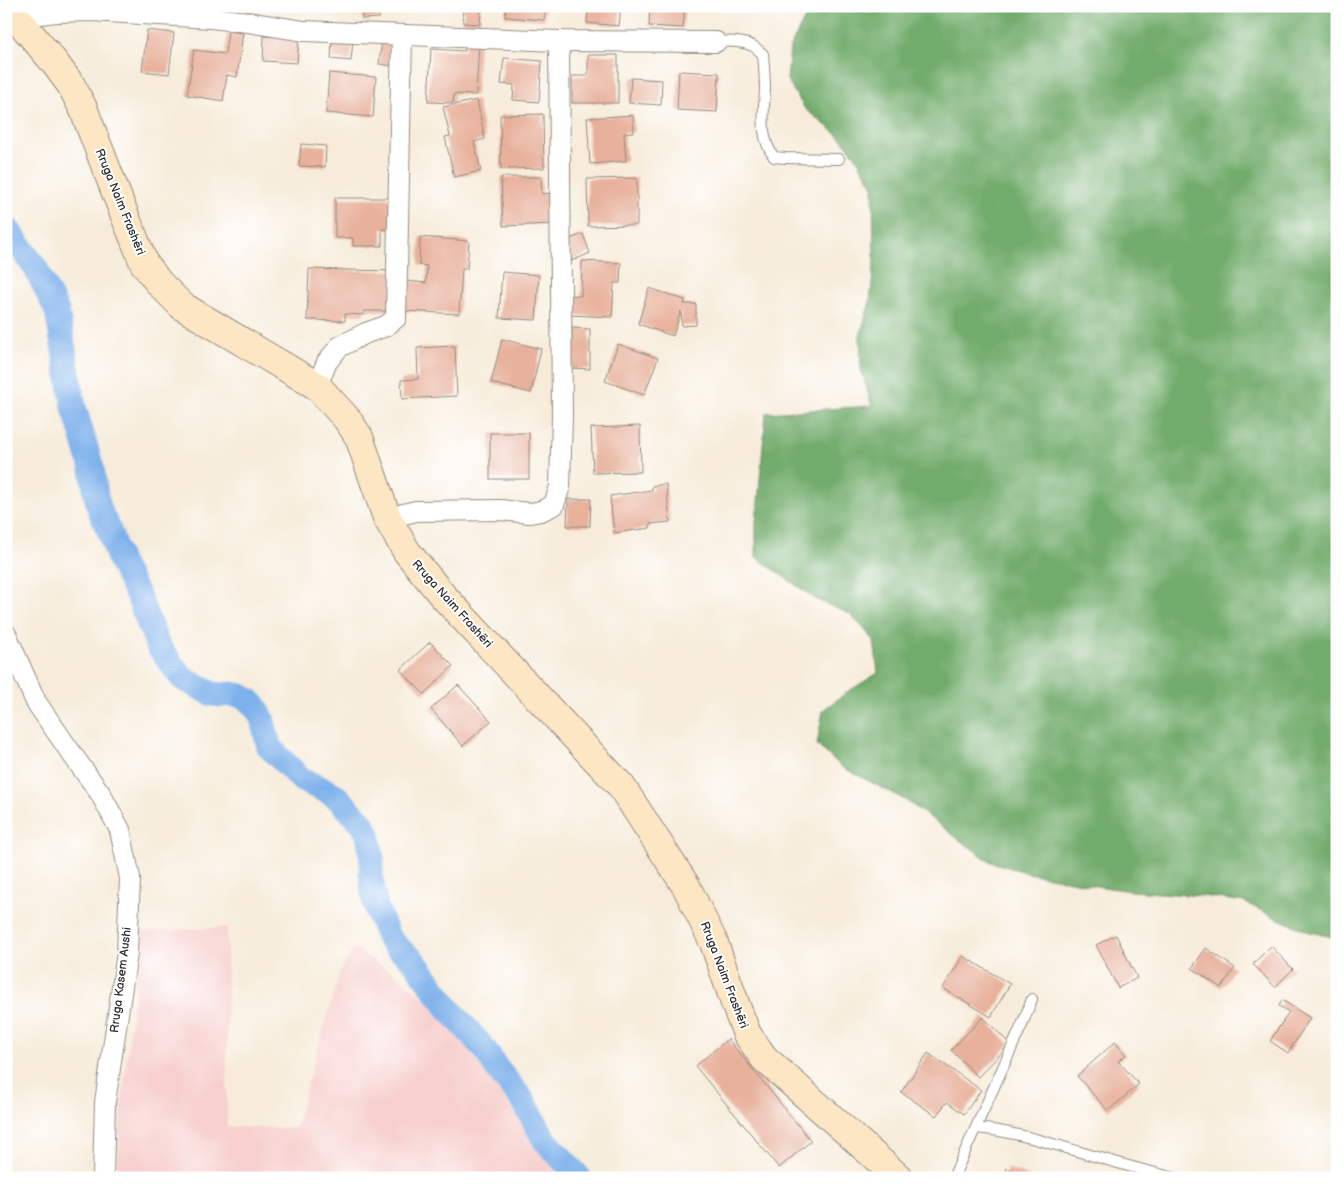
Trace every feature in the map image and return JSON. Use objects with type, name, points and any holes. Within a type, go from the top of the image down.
[{"type":"street","points":[[12,12],[90,11],[212,18],[304,32],[559,41],[716,42]]},
{"type":"street","name":"Rruga Naim Frashëri","points":[[12,12],[71,85],[83,108],[144,263],[159,283],[182,306],[317,386],[347,419],[359,437],[387,518],[407,552],[443,596],[621,786],[686,886],[714,944],[747,1034],[764,1058],[899,1178]]},
{"type":"street","points":[[317,386],[327,362],[339,347],[366,333],[386,326],[396,318],[402,35]]},
{"type":"street","points":[[387,518],[416,511],[500,510],[530,513],[541,512],[554,504],[560,486],[562,416],[559,41]]},
{"type":"street","name":"Rruga Kasem Aushi","points":[[6,634],[36,702],[100,793],[120,830],[130,878],[127,953],[105,1102],[102,1178]]},
{"type":"lane","points":[[716,42],[728,41],[753,46],[763,54],[765,88],[764,138],[768,149],[774,157],[839,159]]},
{"type":"lane","points":[[953,1178],[1022,1025],[1032,998]]},
{"type":"lane","points":[[976,1128],[1008,1132],[1175,1178]]},
{"type":"shaded area","points":[[227,927],[227,1127],[295,1128],[340,971],[354,948],[392,972],[437,1008],[563,1178],[118,1178],[119,1128],[141,932]]},
{"type":"green space","points":[[813,6],[1337,6],[1337,938],[1310,932],[1244,902],[1204,896],[1130,891],[1097,886],[1028,873],[991,862],[905,800],[842,767],[817,745],[823,710],[878,673],[874,640],[850,614],[817,600],[756,557],[756,523],[766,413],[872,406],[861,369],[860,336],[870,301],[874,265],[873,186],[854,154],[837,134],[805,109],[787,80],[790,47]]},
{"type":"building","points":[[362,6],[379,6],[379,18],[362,19]]},
{"type":"building","points":[[464,6],[481,6],[480,24],[463,23]]},
{"type":"building","points":[[506,6],[546,6],[544,20],[505,17]]},
{"type":"building","points":[[588,6],[621,6],[619,26],[587,23]]},
{"type":"building","points":[[650,6],[685,6],[683,28],[649,26]]},
{"type":"building","points":[[147,30],[174,33],[169,74],[142,71]]},
{"type":"building","points":[[228,31],[243,33],[237,77],[227,75],[223,101],[187,95],[194,50],[225,54]]},
{"type":"building","points":[[264,36],[299,38],[297,63],[263,61]]},
{"type":"building","points":[[332,39],[353,40],[351,61],[331,59]]},
{"type":"building","points":[[382,39],[397,41],[393,66],[379,64]]},
{"type":"building","points":[[465,42],[479,43],[476,95],[454,94],[453,103],[428,102],[431,49],[465,51]]},
{"type":"building","points":[[588,55],[618,55],[618,103],[572,103],[572,76],[588,76]]},
{"type":"building","points":[[504,58],[542,61],[539,102],[513,100],[514,85],[501,84]]},
{"type":"building","points":[[679,71],[719,73],[717,112],[677,110]]},
{"type":"building","points":[[329,73],[376,77],[373,117],[326,113]]},
{"type":"building","points":[[631,78],[662,80],[661,105],[629,103]]},
{"type":"building","points":[[477,100],[485,139],[474,142],[481,171],[454,177],[445,137],[450,136],[443,107]]},
{"type":"building","points":[[543,114],[544,168],[501,169],[500,115]]},
{"type":"building","points":[[633,115],[634,132],[624,133],[626,161],[590,164],[587,118]]},
{"type":"building","points":[[301,144],[326,146],[325,167],[299,166]]},
{"type":"building","points":[[501,177],[541,177],[542,194],[555,193],[555,224],[503,226]]},
{"type":"building","points":[[637,178],[637,225],[588,226],[587,179]]},
{"type":"building","points":[[335,198],[394,198],[394,230],[382,229],[382,246],[353,246],[353,238],[335,238]]},
{"type":"building","points":[[583,234],[590,253],[572,261],[564,241]]},
{"type":"building","points":[[420,237],[469,241],[467,269],[462,269],[459,314],[404,311],[406,281],[426,283],[427,266],[419,265]]},
{"type":"building","points":[[582,261],[621,263],[620,283],[614,283],[612,317],[569,315],[570,295],[581,296]]},
{"type":"building","points":[[309,269],[393,271],[392,311],[364,311],[364,315],[345,314],[345,321],[307,320]]},
{"type":"building","points":[[502,272],[539,275],[536,320],[499,318]]},
{"type":"building","points":[[649,288],[685,300],[684,304],[696,304],[696,325],[682,326],[681,311],[673,336],[638,324]]},
{"type":"building","points":[[572,328],[590,329],[590,369],[571,368]]},
{"type":"building","points":[[502,339],[541,349],[531,393],[491,383]]},
{"type":"building","points":[[618,344],[658,358],[644,395],[605,381]]},
{"type":"building","points":[[455,346],[457,396],[402,399],[401,380],[418,379],[417,348]]},
{"type":"building","points":[[640,426],[641,472],[593,473],[591,428]]},
{"type":"building","points":[[490,433],[529,433],[529,479],[490,479]]},
{"type":"building","points":[[666,484],[670,522],[650,524],[650,528],[614,533],[610,496],[652,490],[652,486]]},
{"type":"building","points":[[568,499],[591,499],[590,526],[567,526]]},
{"type":"building","points":[[430,642],[453,666],[424,694],[400,670]]},
{"type":"building","points":[[458,685],[491,721],[463,746],[431,709]]},
{"type":"building","points":[[1116,935],[1137,978],[1118,988],[1096,945]]},
{"type":"building","points":[[1271,946],[1293,969],[1275,987],[1253,964]]},
{"type":"building","points":[[1206,948],[1235,968],[1221,988],[1192,968]]},
{"type":"building","points":[[963,956],[1010,984],[991,1017],[943,988]]},
{"type":"building","points":[[1282,1000],[1310,1018],[1288,1053],[1270,1041],[1289,1012],[1279,1006]]},
{"type":"building","points":[[983,1017],[1010,1044],[978,1077],[951,1050]]},
{"type":"building","points":[[728,1039],[811,1141],[779,1168],[695,1066]]},
{"type":"building","points":[[1115,1042],[1126,1055],[1118,1061],[1139,1084],[1108,1111],[1077,1076]]},
{"type":"building","points":[[928,1053],[981,1090],[964,1114],[947,1102],[936,1116],[901,1092]]},
{"type":"building","points":[[1007,1168],[1032,1178],[1004,1178]]},
{"type":"waterway","points":[[6,227],[35,267],[57,311],[74,407],[92,468],[100,511],[120,562],[138,596],[158,646],[182,678],[212,694],[232,694],[242,696],[250,701],[262,718],[269,747],[302,780],[338,798],[362,823],[368,834],[376,907],[388,937],[413,960],[449,1009],[486,1051],[497,1069],[524,1102],[544,1139],[578,1178]]}]
